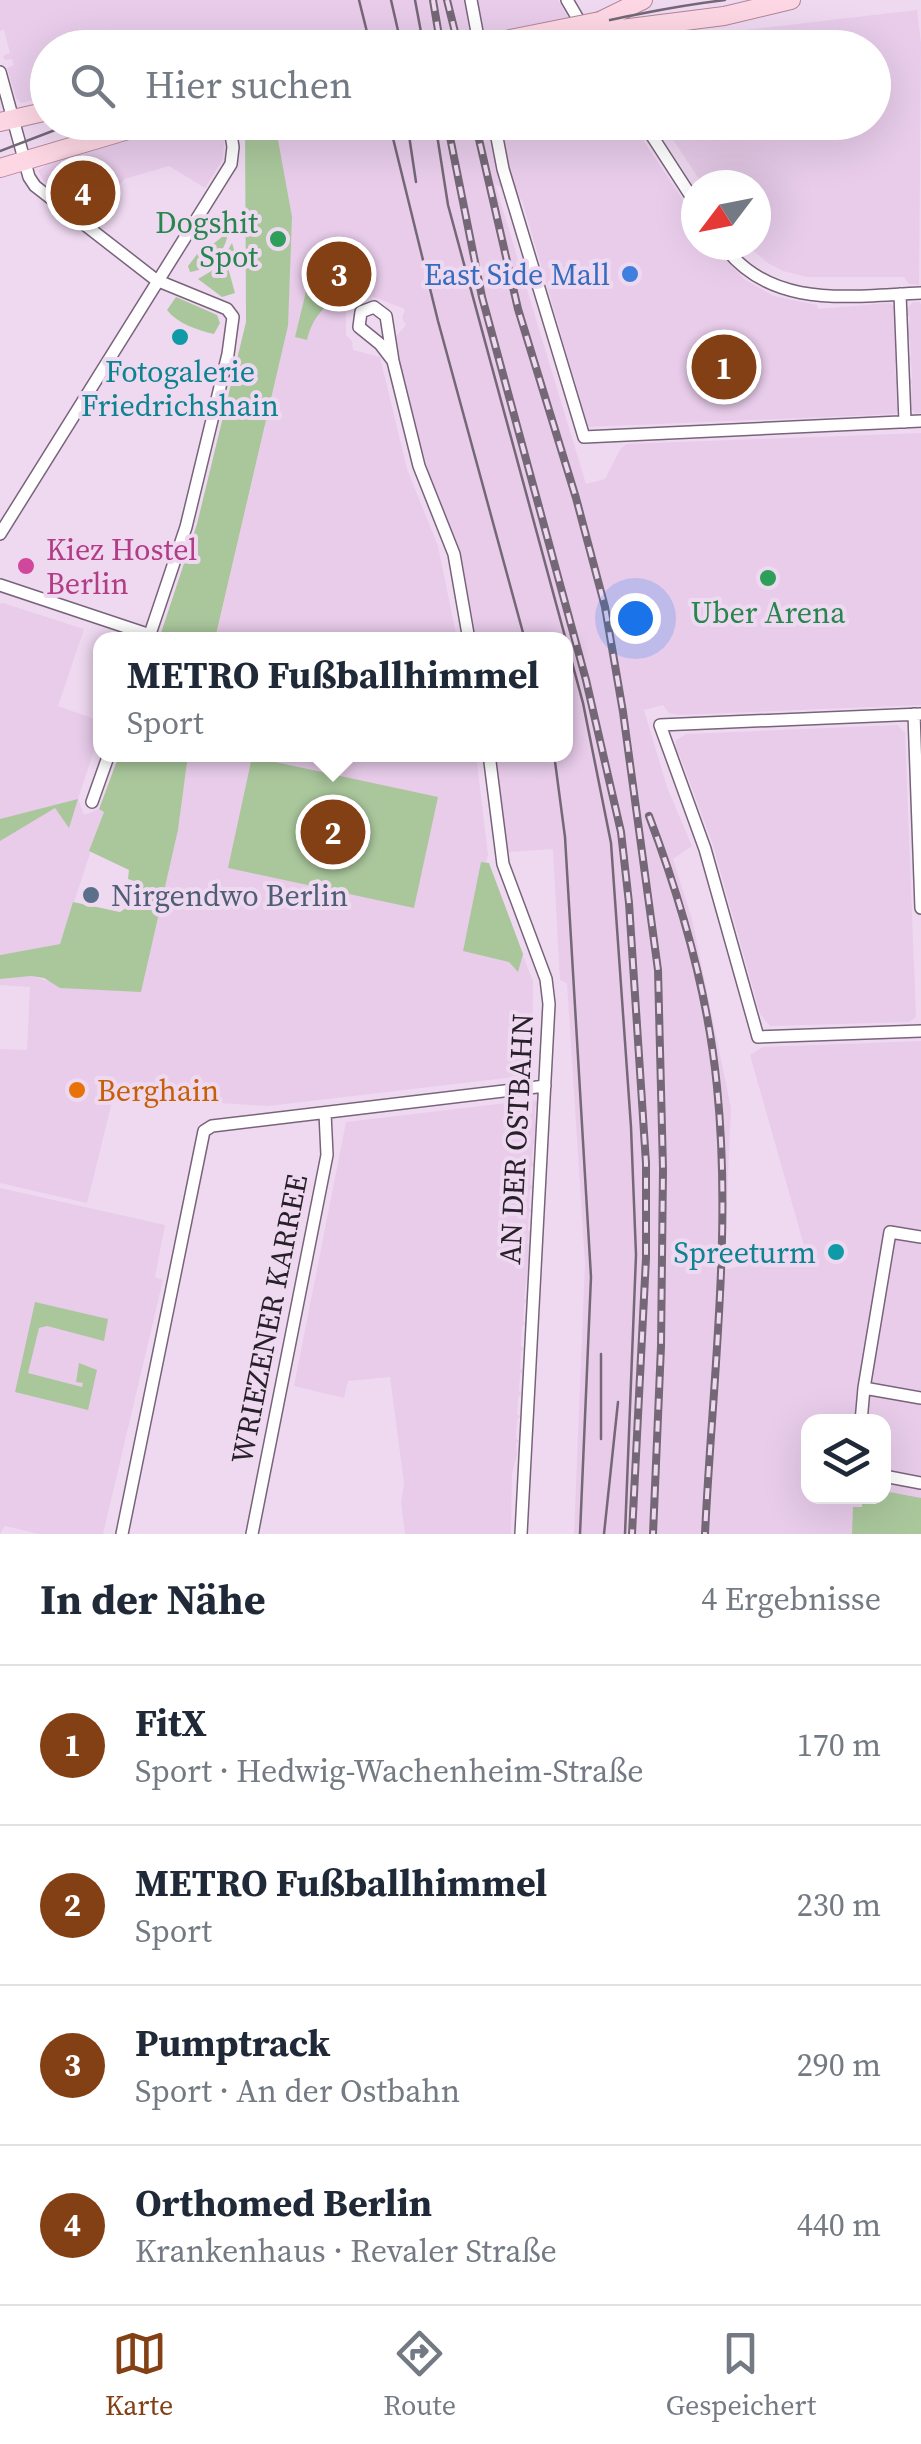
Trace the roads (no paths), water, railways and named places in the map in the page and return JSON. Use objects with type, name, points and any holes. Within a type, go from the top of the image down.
[{"type":"main road","points":[[589,30],[603,26],[643,0]]},
{"type":"main road","points":[[578,30],[724,16],[791,0]]},
{"type":"main road","points":[[0,168],[94,140]]},
{"type":"street","points":[[471,0],[477,30]]},
{"type":"street","points":[[567,0],[585,30]]},
{"type":"street","points":[[0,72],[6,121],[35,186],[156,280],[231,312],[233,317],[186,527],[151,632]]},
{"type":"street","points":[[0,534],[231,164],[232,140]]},
{"type":"street","points":[[497,140],[502,169],[584,437],[921,422]]},
{"type":"street","points":[[655,140],[681,181]]},
{"type":"street","points":[[736,260],[748,272],[793,293],[824,297],[921,293]]},
{"type":"street","points":[[900,294],[905,422]]},
{"type":"street","points":[[393,361],[413,446],[454,554],[469,632]]},
{"type":"street","points":[[0,585],[135,632]]},
{"type":"street","points":[[921,908],[918,714],[660,725],[706,849],[758,1036],[921,1031]]},
{"type":"street","points":[[92,802],[106,762]]},
{"type":"street","name":"AN DER OSTBAHN","points":[[490,762],[503,864],[548,992],[521,1534]]},
{"type":"street","points":[[122,1534],[202,1134],[212,1126],[545,1086]]},
{"type":"street","name":"WRIEZENER KARREE","points":[[252,1534],[325,1167],[325,1113]]},
{"type":"street","points":[[862,1414],[890,1232],[921,1238]]},
{"type":"street","points":[[864,1388],[921,1398]]},
{"type":"street","points":[[891,1477],[921,1483]]},
{"type":"tram line","points":[[359,0],[366,30]]},
{"type":"tram line","points":[[391,0],[398,30]]},
{"type":"tram line","points":[[415,0],[421,30]]},
{"type":"tram line","points":[[562,30],[725,0]]},
{"type":"tram line","points":[[0,151],[30,140]]},
{"type":"tram line","points":[[393,140],[523,632]]},
{"type":"tram line","points":[[410,140],[416,182]]},
{"type":"tram line","points":[[438,140],[448,205],[564,632]]},
{"type":"tram line","points":[[573,666],[611,843],[631,1127],[636,1255],[625,1534]]},
{"type":"tram line","points":[[555,762],[565,837],[591,1277],[580,1534]]},
{"type":"tram line","points":[[601,1354],[601,1439]]},
{"type":"tram line","points":[[604,1534],[618,1402]]},
{"type":"railway","points":[[433,0],[438,30]]},
{"type":"railway","points":[[447,0],[454,30]]},
{"type":"railway","points":[[451,140],[482,297],[573,632]]},
{"type":"railway","points":[[479,140],[518,309],[605,607],[658,970],[663,1169],[653,1534]]},
{"type":"railway","points":[[573,632],[621,832],[629,903],[646,1163],[646,1258],[632,1534]]},
{"type":"railway","points":[[649,816],[692,949],[717,1087],[722,1254],[705,1534]]},
{"type":"place","name":"Orthomed Berlin","points":[[83,193]]},
{"type":"place","name":"Dogshit Spot","points":[[278,239]]},
{"type":"place","name":"Pumptrack","points":[[339,274]]},
{"type":"place","name":"East Side Mall","points":[[630,274]]},
{"type":"place","name":"Fotogalerie Friedrichshain","points":[[180,337]]},
{"type":"place","name":"FitX","points":[[724,367]]},
{"type":"place","name":"Kiez Hostel Berlin","points":[[26,566]]},
{"type":"place","name":"Uber Arena","points":[[768,578]]},
{"type":"place","name":"METRO Fußballhimmel","points":[[333,832]]},
{"type":"place","name":"Nirgendwo Berlin","points":[[91,895]]},
{"type":"place","name":"Berghain","points":[[77,1090]]},
{"type":"place","name":"Spreeturm","points":[[836,1252]]}]
